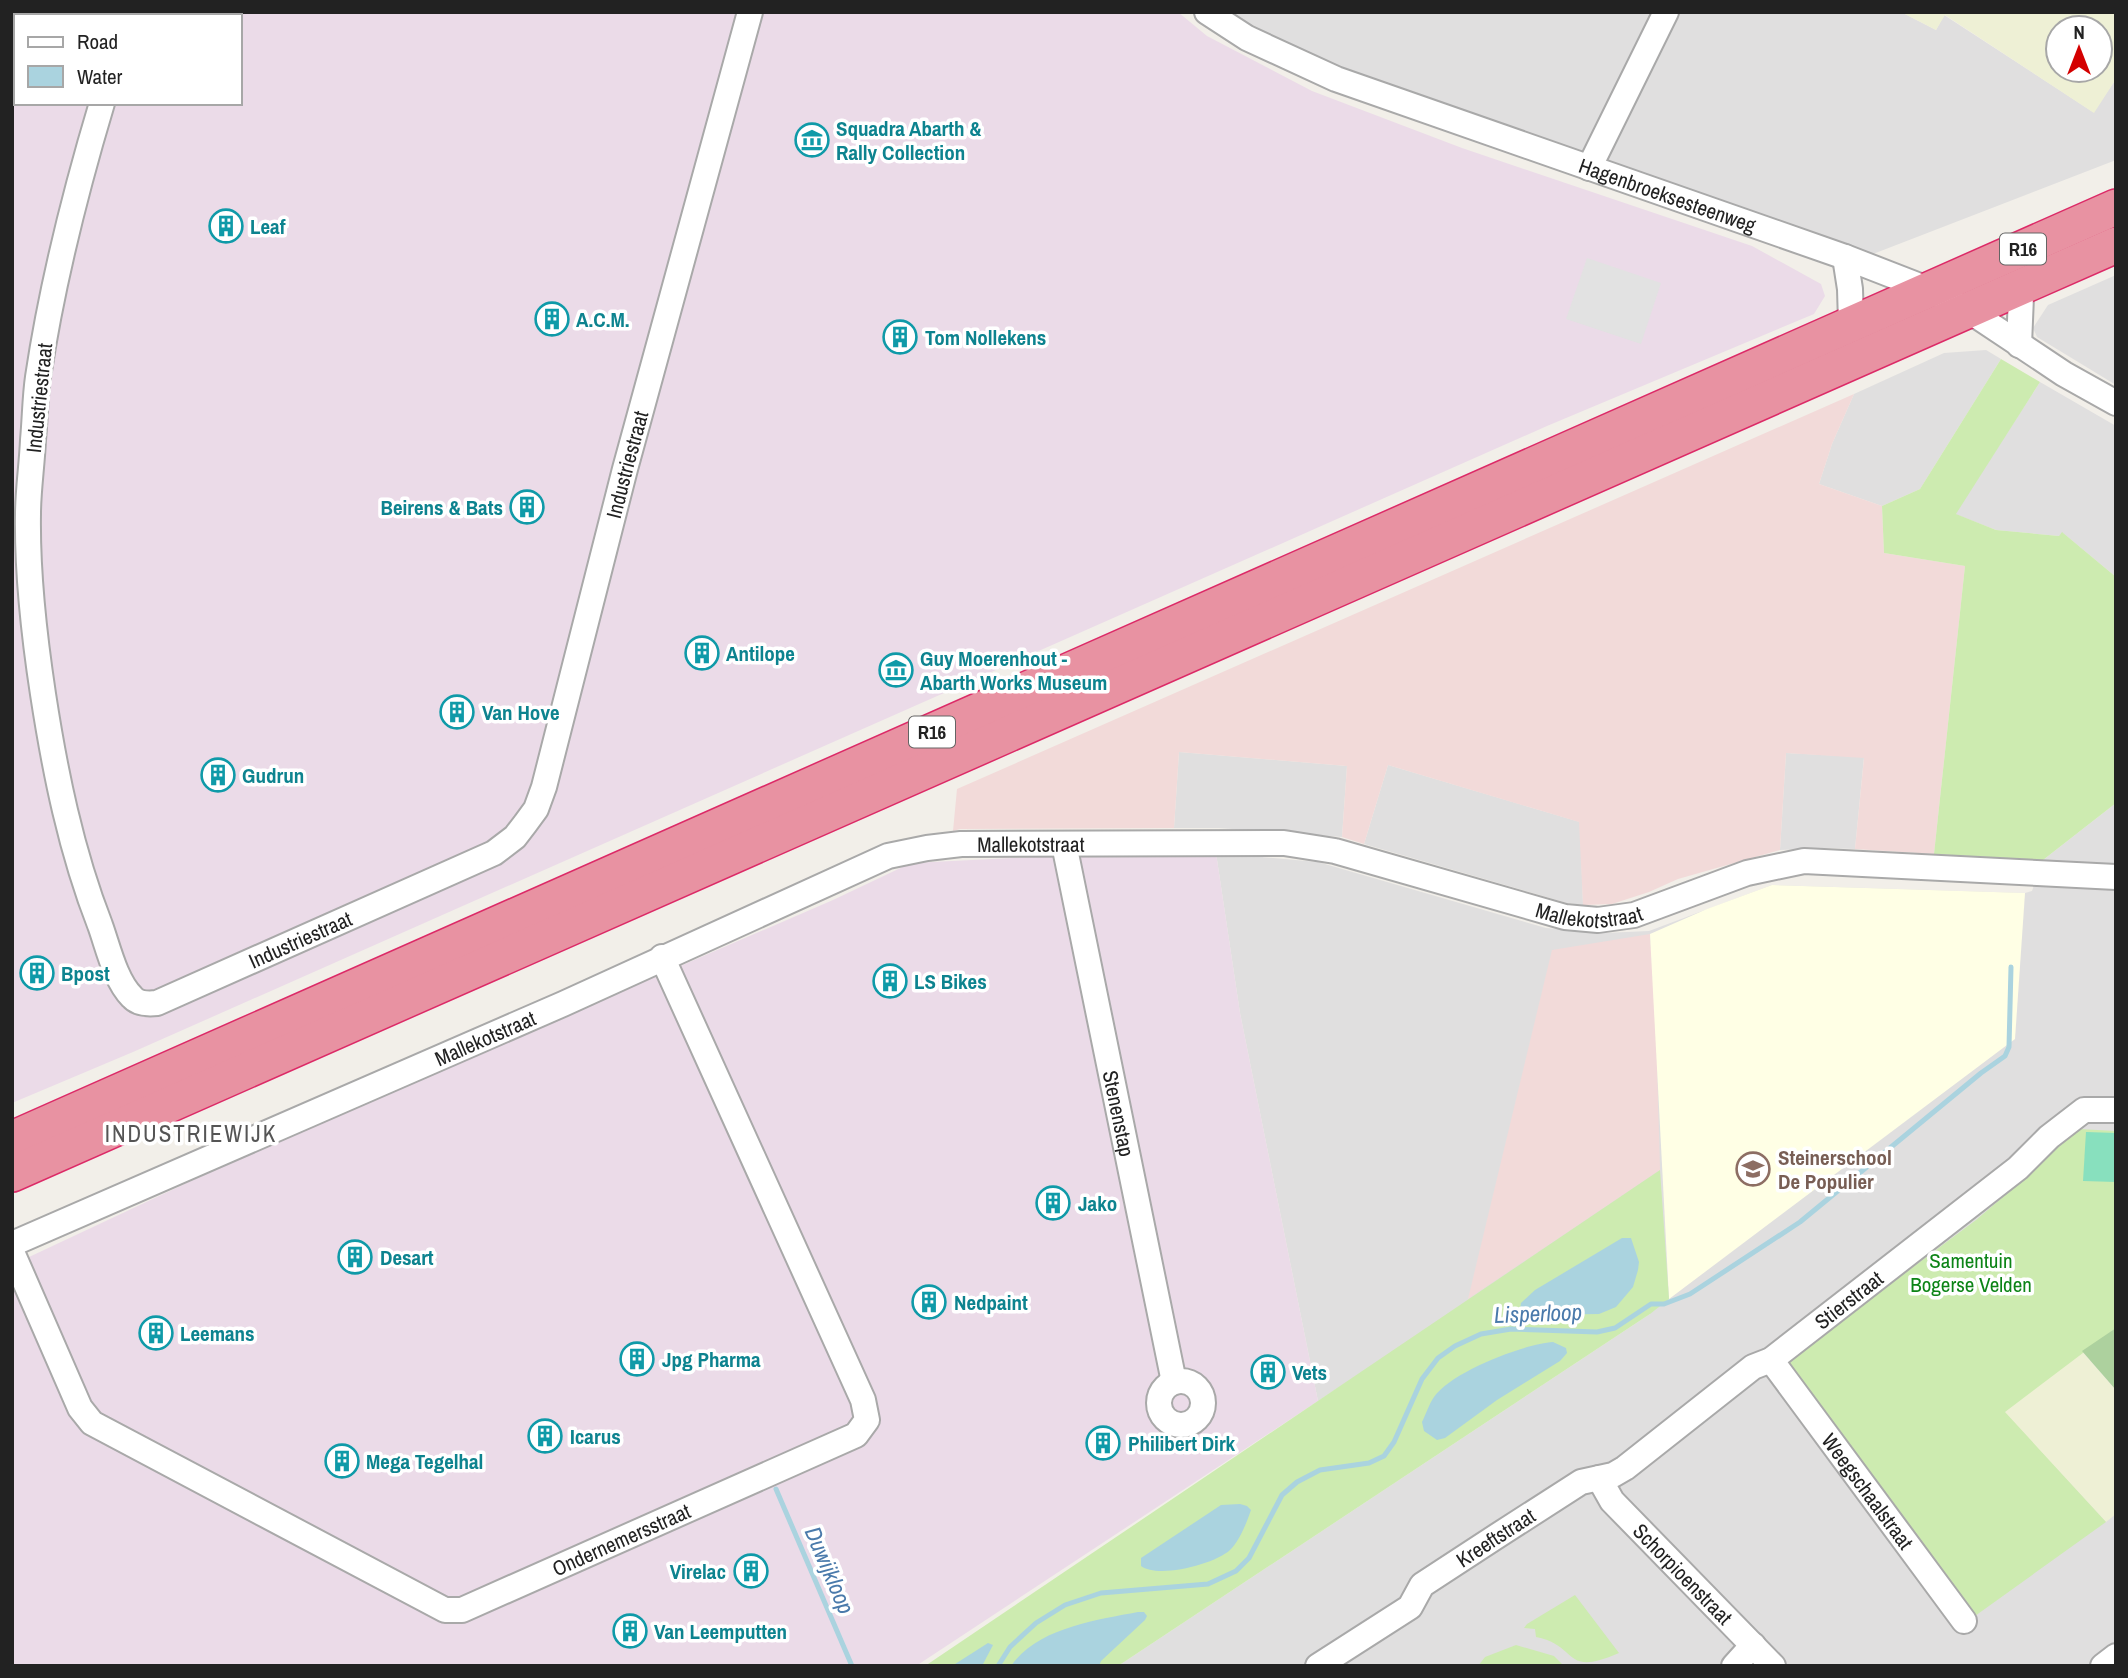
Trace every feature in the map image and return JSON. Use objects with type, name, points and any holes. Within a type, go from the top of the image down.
[{"type":"highway","name":"R16","points":[[12,1139],[2116,207]]},
{"type":"highway","name":"R16","points":[[12,1174],[2116,244]]},
{"type":"street","name":"Industriestraat","points":[[101,105],[73,203],[54,287],[38,379],[28,514],[31,586],[48,727],[66,817],[92,906],[120,977],[132,997],[147,1004],[157,1003],[494,853],[515,837],[536,809],[555,747],[622,477],[750,12]]},
{"type":"street","name":"Hagenbroeksesteenweg","points":[[1207,12],[1247,38],[1336,79],[1845,257],[1930,290],[1968,310],[2018,345],[2116,403]]},
{"type":"street","points":[[1589,168],[1666,12]]},
{"type":"street","points":[[1845,257],[1851,323]]},
{"type":"street","points":[[2018,345],[2021,296],[2025,285]]},
{"type":"street","name":"Mallekotstraat","points":[[12,1244],[550,1010],[888,856],[927,848],[961,844],[1284,843],[1335,851],[1565,917],[1598,920],[1634,915],[1747,873],[1804,861],[2116,877]]},
{"type":"street","name":"Stenenstap","points":[[1064,844],[1174,1382]]},
{"type":"street","name":"Ondernemersstraat","points":[[12,1252],[80,1408],[92,1423],[445,1610],[462,1610],[856,1435],[867,1420],[863,1400],[662,957]]},
{"type":"street","name":"Stierstraat","points":[[1681,1422],[1753,1367],[1771,1360],[2018,1168],[2049,1137],[2084,1110],[2116,1110]]},
{"type":"street","name":"Weegschaalstraat","points":[[1771,1360],[1964,1621]]},
{"type":"street","name":"Kreeftstraat","points":[[1318,1666],[1410,1607],[1422,1586],[1430,1580],[1581,1482],[1614,1475],[1681,1422]]},
{"type":"street","name":"Schorpioenstraat","points":[[1599,1478],[1612,1501],[1773,1666]]},
{"type":"street","points":[[1734,1666],[1753,1645]]},
{"type":"street","points":[[2103,1666],[2116,1656]]},
{"type":"shaded area","points":[[12,12],[1178,12],[1207,36],[1312,91],[1462,148],[1752,246],[1821,284],[1825,296],[1814,314],[1547,426],[133,1052],[12,1103]]},
{"type":"shaded area","points":[[1222,12],[1657,12],[1582,157],[1341,73]]},
{"type":"shaded area","points":[[1679,12],[1901,12],[1936,30],[1944,15],[2044,80],[2044,84],[2050,84],[2093,112],[2116,79],[2116,160],[1873,254],[1605,160]]},
{"type":"shaded area","points":[[1901,12],[2116,12],[2116,79],[2114,82],[2114,14],[2044,14],[2044,80],[1945,15],[1936,30]]},
{"type":"shaded area","points":[[2050,84],[2113,84],[2094,113]]},
{"type":"shaded area","points":[[1587,258],[1661,283],[1641,344],[1566,319]]},
{"type":"shaded area","points":[[2116,275],[2116,385],[2037,337],[2033,328],[2048,305]]},
{"type":"shaded area","points":[[1986,350],[2001,359],[1920,489],[1882,506],[1819,484],[1832,444],[1854,394],[1944,353]]},
{"type":"shaded area","points":[[2040,382],[2116,426],[2116,577],[2063,533],[2059,536],[1996,530],[1955,514]]},
{"type":"shaded area","points":[[1854,394],[1832,444],[1819,484],[1882,506],[1884,553],[1965,566],[1934,854],[1855,849],[1864,758],[1786,753],[1780,850],[1678,879],[1612,904],[1583,905],[1579,822],[1388,765],[1364,844],[1342,837],[1347,766],[1179,752],[1174,828],[953,831],[957,789]]},
{"type":"shaded area","points":[[1179,752],[1347,766],[1342,837],[1219,828],[1174,828]]},
{"type":"shaded area","points":[[1786,753],[1864,757],[1855,849],[1780,850]]},
{"type":"shaded area","points":[[1388,765],[1580,822],[1583,905],[1567,903],[1364,844]]},
{"type":"shaded area","points":[[2116,803],[2116,1666],[1118,1666],[1650,1314],[1585,1226],[1318,1401],[1240,1013],[1216,853],[1318,862],[1546,928],[1604,933],[1649,931],[1772,885],[2025,893],[2032,891],[2043,860]]},
{"type":"shaded area","points":[[1216,853],[1240,1013],[1318,1401],[916,1666],[12,1666],[12,1265],[287,1136],[833,900],[911,863]]},
{"type":"shaded area","name":"Steinerschool De Populier","points":[[1772,885],[2025,893],[2015,1039],[1669,1299],[1650,934]]},
{"type":"shaded area","points":[[1650,934],[1660,1170],[1468,1299],[1552,950]]},
{"type":"shaded area","points":[[2082,1351],[2116,1390],[2116,1514],[2106,1522],[2004,1412]]},
{"type":"green space","points":[[2001,359],[2040,382],[1956,514],[1996,530],[2059,536],[2062,532],[2116,577],[2116,803],[2043,860],[1934,854],[1965,566],[1884,553],[1882,506],[1920,489]]},
{"type":"green space","name":"Samentuin Bogerse Velden","points":[[2079,1129],[2116,1131],[2116,1328],[2005,1412],[2106,1522],[1975,1616],[1787,1361],[1976,1220],[2040,1165],[2043,1152]]},
{"type":"green space","points":[[2086,1132],[2116,1133],[2116,1182],[2083,1181]]},
{"type":"green space","points":[[1660,1170],[1669,1299],[1650,1314],[1118,1666],[925,1666]]},
{"type":"green space","points":[[2116,1328],[2116,1390],[2082,1351]]},
{"type":"green space","points":[[1575,1595],[1619,1653],[1601,1660],[1579,1661],[1559,1646],[1536,1637],[1535,1629],[1524,1628]]},
{"type":"green space","points":[[1516,1645],[1554,1656],[1564,1666],[1478,1666],[1485,1657]]},
{"type":"water","points":[[1622,1238],[1631,1238],[1639,1262],[1633,1287],[1616,1307],[1599,1314],[1531,1315],[1520,1309],[1521,1303],[1535,1290]]},
{"type":"water","points":[[1553,1342],[1566,1348],[1567,1353],[1560,1361],[1497,1400],[1445,1438],[1437,1440],[1424,1431],[1422,1422],[1432,1400],[1456,1378],[1507,1354]]},
{"type":"water","points":[[1240,1504],[1251,1510],[1237,1542],[1223,1555],[1200,1565],[1173,1570],[1149,1570],[1141,1566],[1141,1558],[1221,1505]]},
{"type":"water","points":[[1144,1612],[1147,1616],[1145,1620],[1101,1661],[1099,1666],[1011,1666],[1022,1653],[1052,1634],[1086,1623]]},
{"type":"water","points":[[988,1643],[993,1645],[982,1666],[952,1666]]},
{"type":"waterway","name":"Lisperloop","points":[[998,1666],[1010,1647],[1036,1623],[1065,1605],[1101,1593],[1208,1584],[1236,1571],[1249,1558],[1282,1495],[1297,1482],[1320,1470],[1369,1463],[1384,1456],[1394,1442],[1422,1379],[1438,1358],[1455,1346],[1481,1334],[1511,1329],[1597,1332],[1615,1328],[1651,1304],[1664,1304],[1690,1294],[1800,1222],[2005,1056],[2009,1047],[2011,967]]},
{"type":"waterway","name":"Duwijkloop","points":[[776,1489],[852,1666]]},
{"type":"place","name":"Squadra Abarth & Rally Collection","points":[[812,140]]},
{"type":"place","name":"Leaf","points":[[226,226]]},
{"type":"place","name":"A.C.M.","points":[[552,319]]},
{"type":"place","name":"Tom Nollekens","points":[[900,337]]},
{"type":"place","name":"Beirens & Bats","points":[[527,507]]},
{"type":"place","name":"Antilope","points":[[702,653]]},
{"type":"place","name":"Guy Moerenhout - Abarth Works Museum","points":[[896,670]]},
{"type":"place","name":"Van Hove","points":[[457,712]]},
{"type":"place","name":"Gudrun","points":[[218,775]]},
{"type":"place","name":"Bpost","points":[[37,973]]},
{"type":"place","name":"LS Bikes","points":[[890,981]]},
{"type":"place","name":"Steinerschool De Populier","points":[[1753,1169]]},
{"type":"place","name":"Jako","points":[[1053,1203]]},
{"type":"place","name":"Desart","points":[[355,1257]]},
{"type":"place","name":"Nedpaint","points":[[929,1302]]},
{"type":"place","name":"Leemans","points":[[156,1333]]},
{"type":"place","name":"Jpg Pharma","points":[[637,1359]]},
{"type":"place","name":"Vets","points":[[1268,1372]]},
{"type":"place","name":"Icarus","points":[[545,1436]]},
{"type":"place","name":"Philibert Dirk","points":[[1103,1443]]},
{"type":"place","name":"Mega Tegelhal","points":[[342,1461]]},
{"type":"place","name":"Virelac","points":[[751,1571]]},
{"type":"place","name":"Van Leemputten","points":[[630,1631]]},
{"type":"district","name":"INDUSTRIEWIJK","points":[[191,1133]]}]
